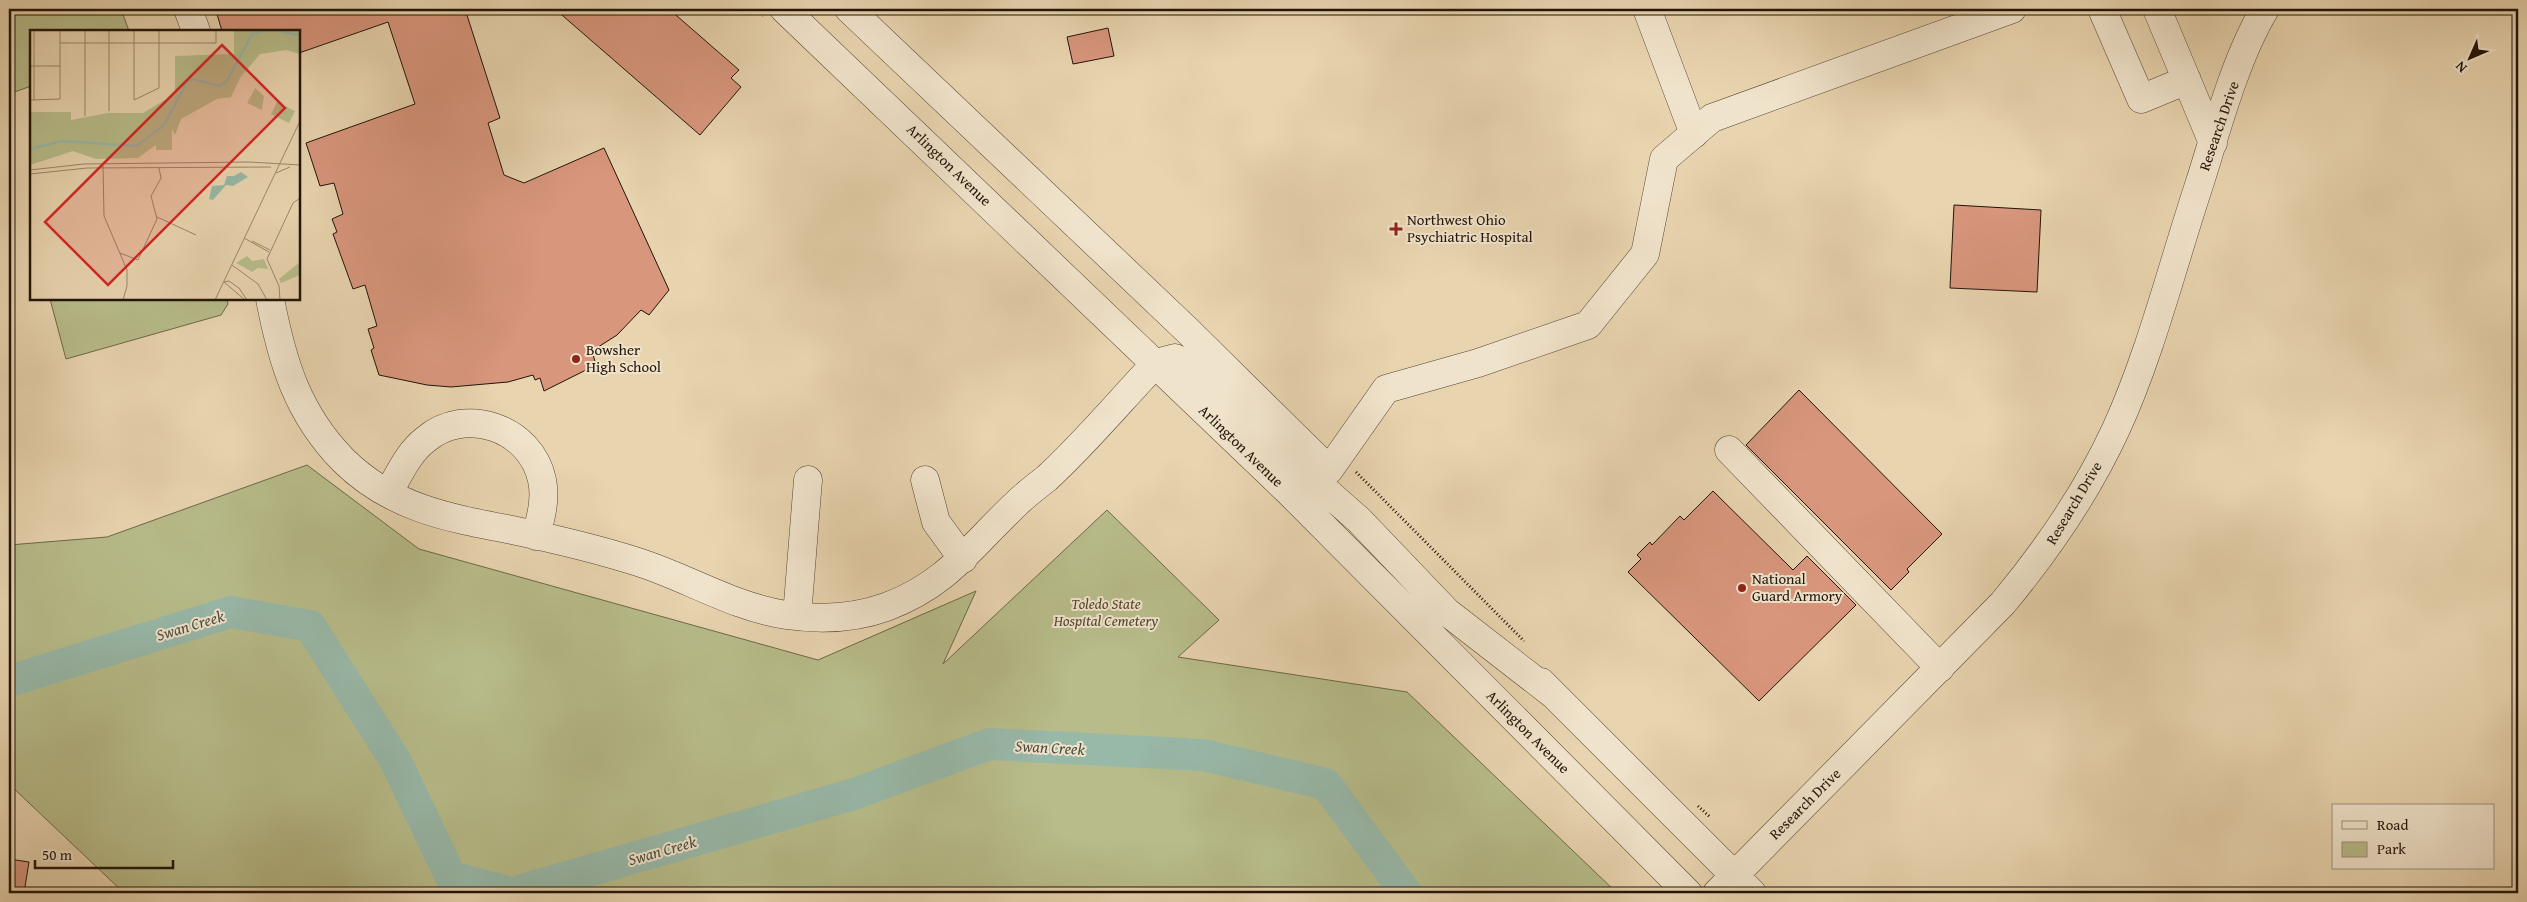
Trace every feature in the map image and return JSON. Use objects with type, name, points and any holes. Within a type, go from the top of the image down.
[{"type":"street","points":[[188,9],[196,30]]},
{"type":"street","name":"Arlington Avenue","points":[[784,9],[1290,492],[1688,893]]},
{"type":"street","points":[[849,9],[1187,330],[1329,470],[1554,695],[1734,887]]},
{"type":"street","points":[[1647,9],[1694,134]]},
{"type":"street","points":[[1329,470],[1386,389],[1478,363],[1588,325],[1645,254],[1664,159],[1712,118],[2012,9]]},
{"type":"street","points":[[2102,9],[2141,99],[2187,80]]},
{"type":"street","points":[[2156,9],[2212,143]]},
{"type":"street","name":"Research Drive","points":[[1734,887],[2003,603],[2037,562],[2094,472],[2116,428],[2136,377],[2232,84],[2264,9]]},
{"type":"street","points":[[270,300],[281,356],[298,395],[312,420],[344,460],[388,493],[424,511],[448,518],[590,548],[650,566],[748,606],[796,616],[824,619],[844,618],[885,607],[926,589],[963,559],[1017,503],[1048,477],[1156,363],[1175,358],[1197,369],[1264,436],[1359,520],[1447,612],[1554,695]]},
{"type":"street","points":[[388,493],[413,452],[435,432],[463,422],[478,422],[492,425],[518,441],[537,463],[544,494],[536,536]]},
{"type":"street","points":[[1729,450],[1940,668]]},
{"type":"street","points":[[796,616],[808,480]]},
{"type":"street","points":[[926,480],[936,522],[963,559]]},
{"type":"green space","points":[[9,9],[121,9],[129,30],[30,30],[30,86],[9,94]]},
{"type":"green space","points":[[50,300],[227,300],[228,304],[221,315],[66,359]]},
{"type":"green space","name":"Toledo State Hospital Cemetery","points":[[307,465],[419,549],[818,660],[976,591],[943,664],[1107,510],[1219,620],[1178,657],[1407,692],[1617,893],[695,893],[678,889],[673,893],[124,893],[9,784],[9,545],[107,537]]},
{"type":"building","points":[[230,9],[465,9],[500,118],[488,123],[504,175],[524,183],[604,148],[669,290],[649,315],[641,310],[617,335],[592,351],[596,365],[544,391],[540,378],[535,380],[533,375],[508,382],[451,387],[427,385],[379,375],[371,350],[374,348],[368,329],[377,326],[365,285],[353,289],[333,234],[337,232],[332,219],[343,214],[334,183],[320,186],[306,143],[415,104],[388,22],[300,53],[300,30],[222,30],[217,14]]},
{"type":"building","points":[[555,9],[669,9],[739,70],[731,78],[741,87],[700,135]]},
{"type":"building","points":[[1108,28],[1114,56],[1073,64],[1067,37]]},
{"type":"building","points":[[1954,205],[2041,210],[2037,292],[1950,288]]},
{"type":"building","points":[[1799,390],[1942,534],[1907,569],[1909,572],[1891,590],[1746,445]]},
{"type":"building","name":"National Guard Armory","points":[[1713,491],[1793,570],[1807,556],[1856,605],[1759,701],[1628,572],[1641,559],[1637,555],[1650,542],[1652,545],[1680,516],[1684,520]]},
{"type":"building","points":[[9,859],[29,862],[24,893],[9,893]]},
{"type":"waterway","name":"Swan Creek","points":[[9,681],[231,612],[310,626],[395,760],[451,877],[512,893],[854,794],[989,744],[1203,755],[1326,784],[1406,893]]},
{"type":"place","name":"Northwest Ohio Psychiatric Hospital","points":[[1396,229]]},
{"type":"place","name":"Bowsher High School","points":[[576,359]]},
{"type":"place","name":"National Guard Armory","points":[[1742,588]]}]
